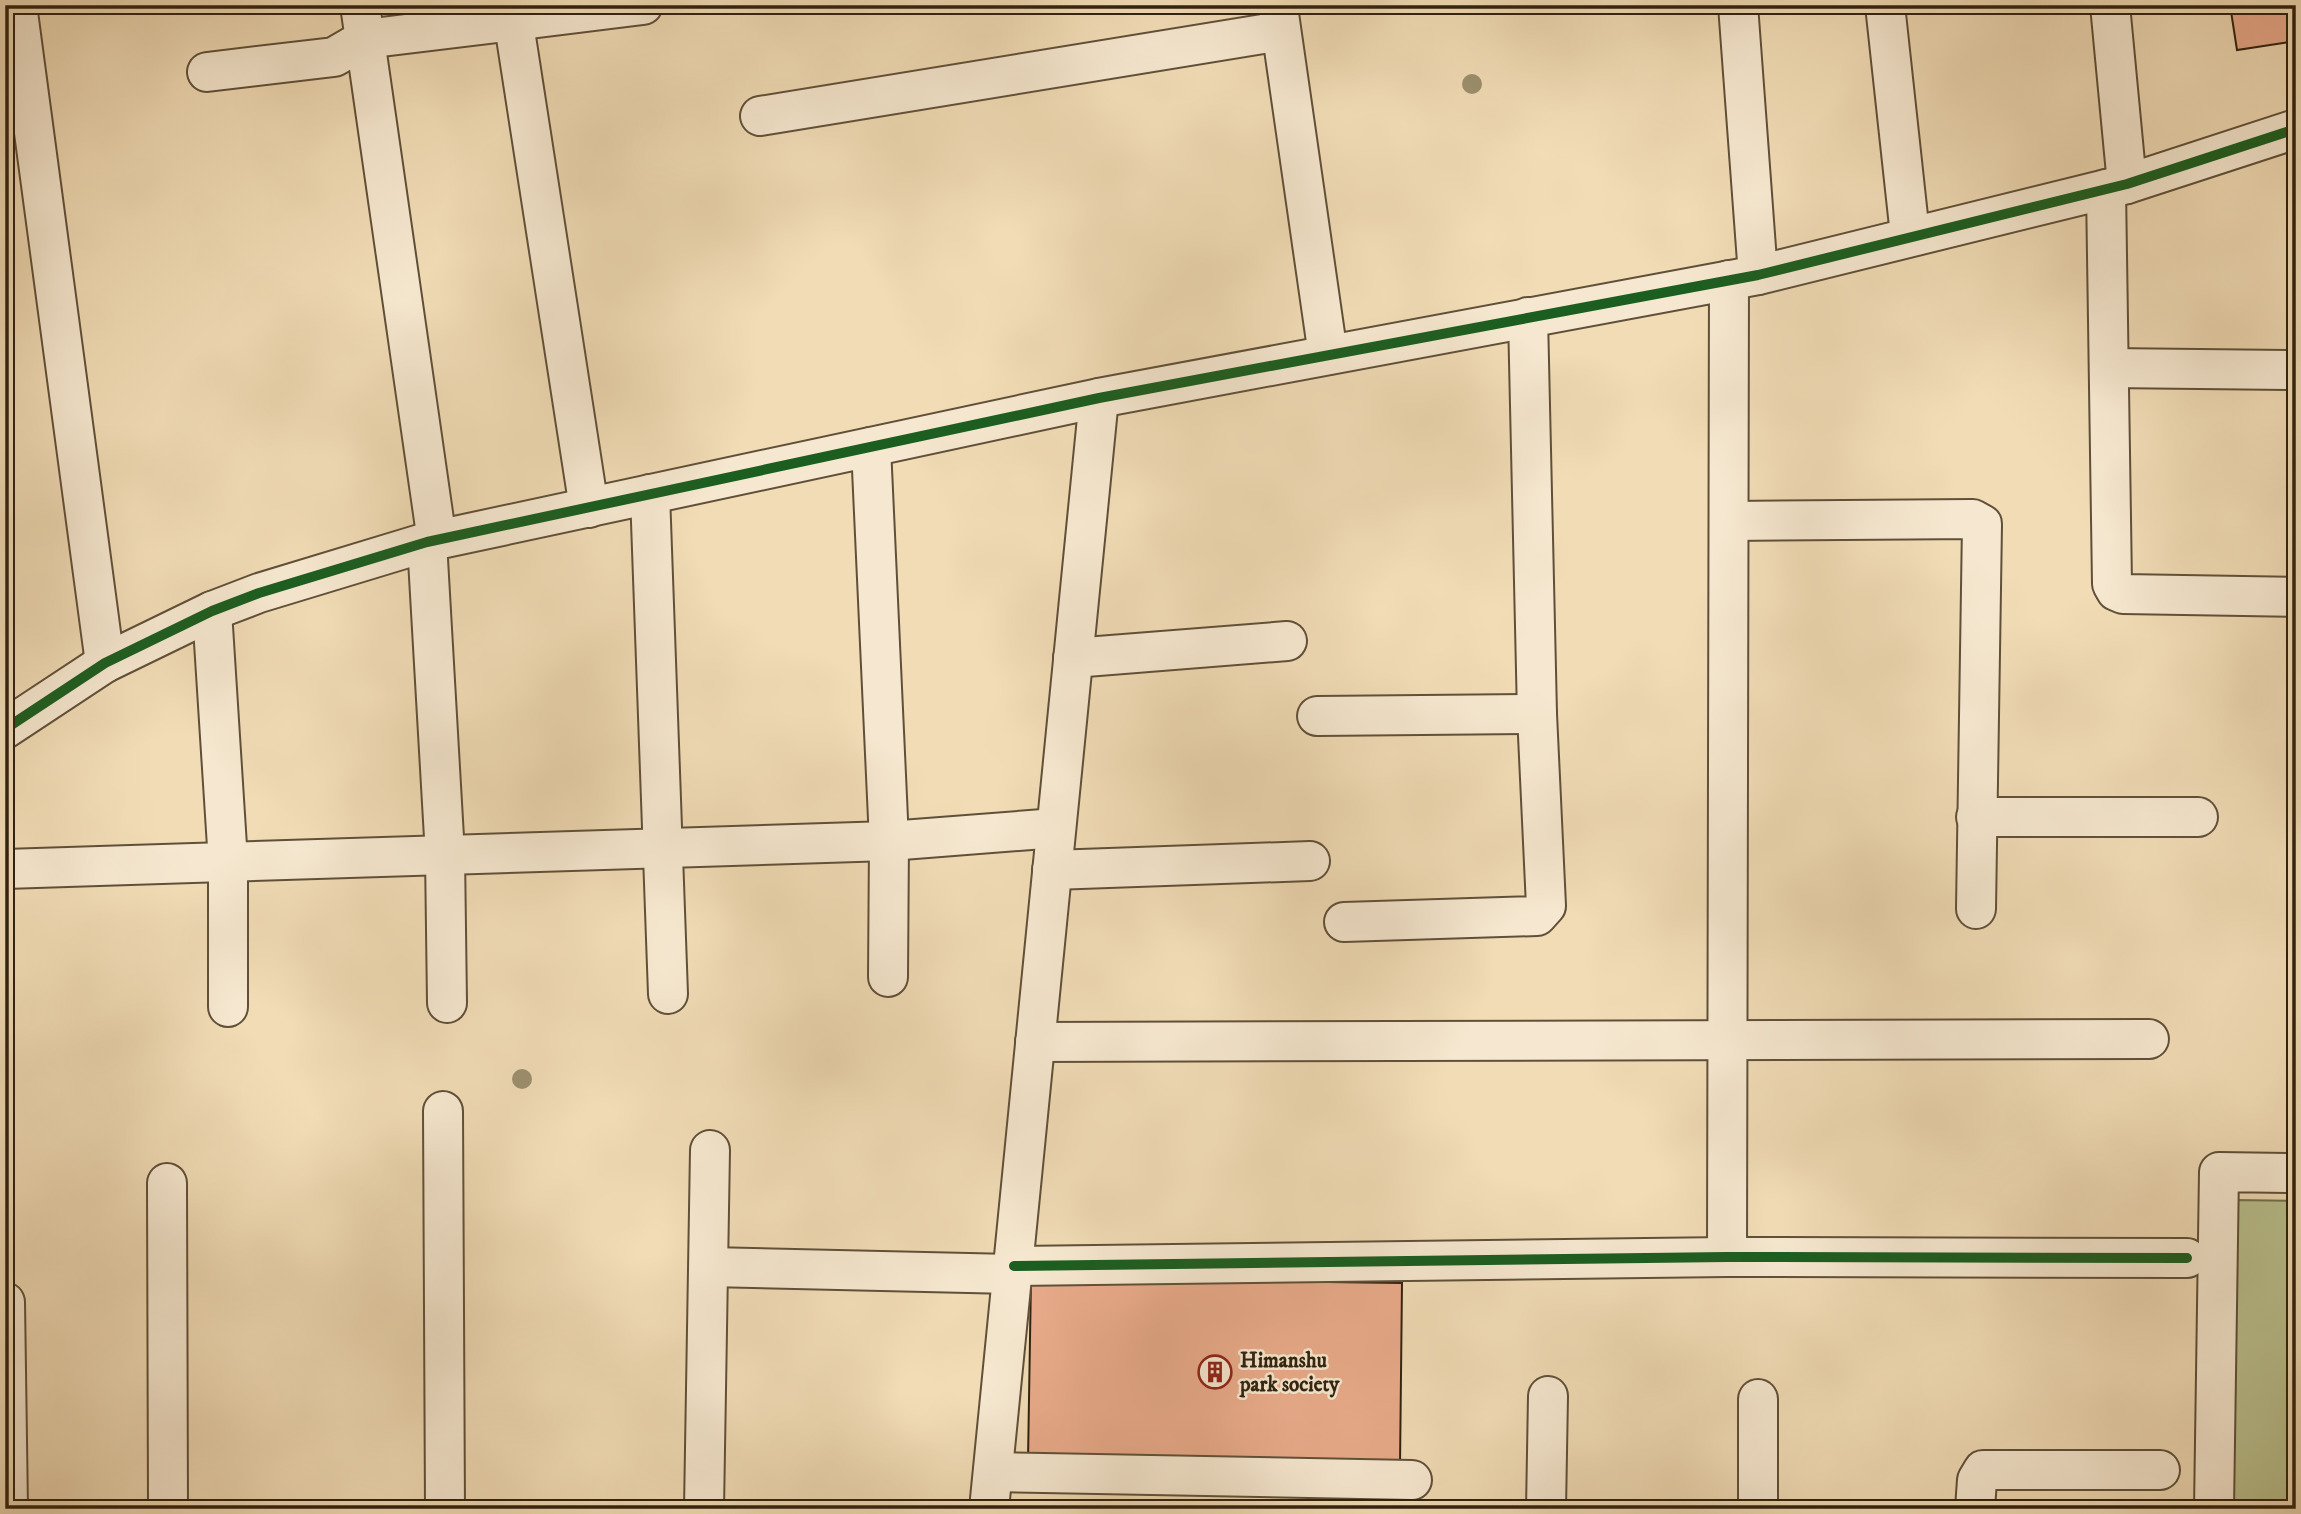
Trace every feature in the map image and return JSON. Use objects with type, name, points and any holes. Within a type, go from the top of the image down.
[{"type":"street","points":[[17,5],[105,663]]},
{"type":"street","points":[[207,72],[334,57],[363,22],[643,5]]},
{"type":"street","points":[[1727,1257],[1730,1038],[1730,521],[1744,278],[1738,5]]},
{"type":"street","points":[[1885,5],[1910,235]]},
{"type":"street","points":[[2110,5],[2116,187],[2109,368],[2112,575],[2116,591],[2123,594],[2296,597]]},
{"type":"street","points":[[513,14],[589,508]]},
{"type":"street","points":[[760,116],[1279,18],[1328,355]]},
{"type":"street","points":[[363,22],[432,541],[445,855],[447,1003]]},
{"type":"street","points":[[5,729],[105,663],[212,611],[259,593],[432,541],[1099,398],[1744,278],[1910,235],[2116,187],[2296,129]]},
{"type":"street","points":[[1344,922],[1541,915],[1546,906],[1537,714],[1528,317]]},
{"type":"street","points":[[2109,368],[2296,370]]},
{"type":"street","points":[[1099,398],[991,1490],[1412,1480]]},
{"type":"street","points":[[871,447],[889,841],[888,977]]},
{"type":"street","points":[[650,494],[668,994]]},
{"type":"street","points":[[1730,521],[1973,519],[1982,524],[1976,909]]},
{"type":"street","points":[[212,611],[228,862],[228,1007]]},
{"type":"street","points":[[1073,658],[1287,641]]},
{"type":"street","points":[[1317,716],[1537,714]]},
{"type":"street","points":[[1976,817],[2198,817]]},
{"type":"street","points":[[5,869],[889,841],[1056,828]]},
{"type":"street","points":[[1052,870],[1310,861]]},
{"type":"street","points":[[1035,1042],[1730,1038],[2149,1039]]},
{"type":"street","points":[[443,1111],[445,1509]]},
{"type":"street","points":[[704,1509],[710,1150]]},
{"type":"street","points":[[2214,1509],[2219,1172],[2296,1173]]},
{"type":"street","points":[[167,1182],[168,1509]]},
{"type":"street","points":[[709,1268],[1013,1270],[1727,1257],[2187,1258]]},
{"type":"street","points":[[5,1302],[8,1509]]},
{"type":"street","points":[[1546,1509],[1548,1396]]},
{"type":"street","points":[[1758,1399],[1758,1509]]},
{"type":"street","points":[[1975,1509],[1977,1480],[1983,1470],[2160,1470]]},
{"type":"green space","points":[[2236,1200],[2296,1201],[2296,1509],[2232,1509]]},
{"type":"building","points":[[2230,5],[2296,5],[2296,41],[2237,50]]},
{"type":"building","name":"Himanshu park society","points":[[1031,1278],[1402,1283],[1400,1466],[1028,1461]]},
{"type":"cycle path","points":[[5,729],[105,663],[212,611],[259,593],[427,542],[1099,398],[1758,275],[2127,184],[2296,129]]},
{"type":"cycle path","points":[[1014,1266],[1727,1257],[2187,1258]]},
{"type":"place","name":"Himanshu park society","points":[[1215,1372]]}]
